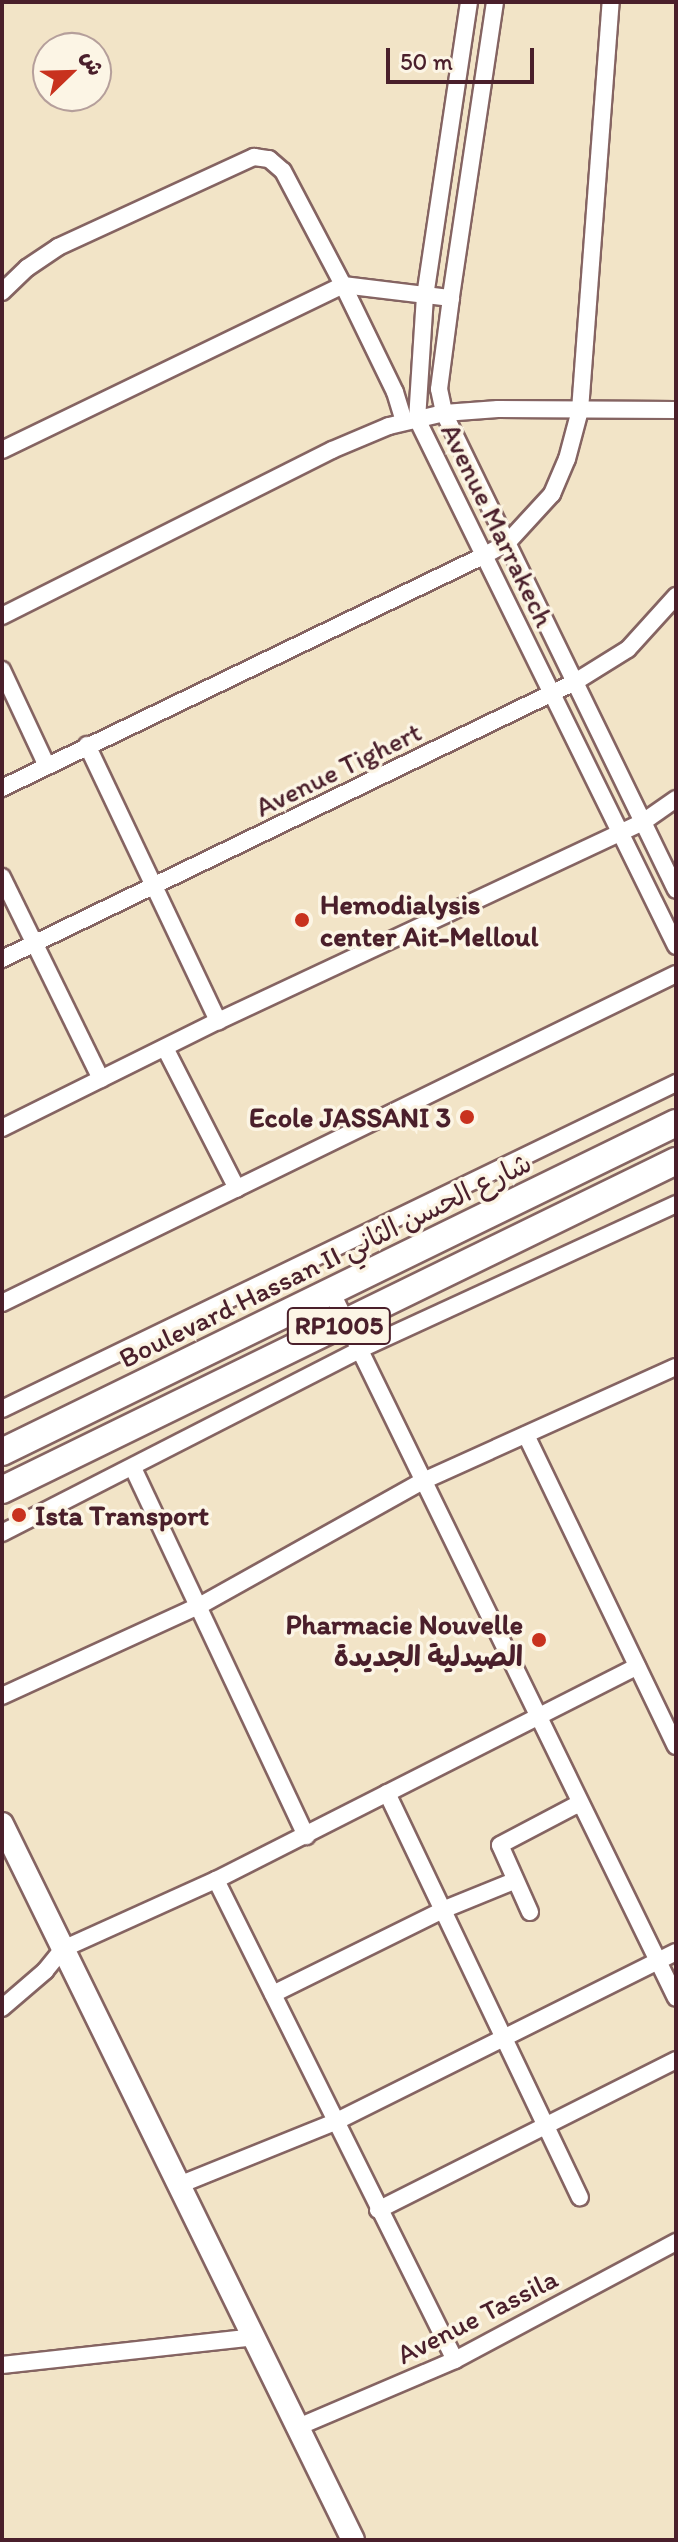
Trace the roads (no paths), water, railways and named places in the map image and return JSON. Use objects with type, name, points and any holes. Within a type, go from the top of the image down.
[{"type":"main road","name":"Boulevard Hassan II شارع الحسن الثاني","points":[[2,1452],[676,1123]]},
{"type":"main road","name":"RP1005","points":[[2,1490],[676,1161]]},
{"type":"street","name":"Avenue Marrakech","points":[[469,2],[448,128],[410,420],[485,555],[676,946]]},
{"type":"street","name":"Avenue Marrakech","points":[[495,2],[439,389],[444,413],[676,890]]},
{"type":"street","points":[[2,788],[485,555],[507,543],[552,494],[567,459],[580,410],[611,2]]},
{"type":"street","points":[[462,45],[489,45]]},
{"type":"street","points":[[448,128],[474,134]]},
{"type":"street","points":[[2,292],[27,268],[58,247],[254,157],[269,159],[283,171],[410,420]]},
{"type":"street","points":[[2,450],[343,285],[451,298]]},
{"type":"street","points":[[2,616],[332,450],[410,420],[444,413],[498,409],[676,410]]},
{"type":"street","name":"Avenue Tighert","points":[[2,959],[552,695],[628,649],[676,596]]},
{"type":"street","points":[[2,670],[47,766]]},
{"type":"street","points":[[87,745],[218,1021]]},
{"type":"street","points":[[2,1128],[218,1021],[643,822],[676,799]]},
{"type":"street","points":[[2,877],[101,1079]]},
{"type":"street","points":[[2,1303],[676,974]]},
{"type":"street","points":[[165,1048],[237,1189]]},
{"type":"street","points":[[2,1409],[676,1083]]},
{"type":"street","points":[[2,1533],[359,1350],[676,1204]]},
{"type":"street","points":[[332,1293],[676,1998]]},
{"type":"street","points":[[2,1696],[199,1606],[423,1481],[676,1367]]},
{"type":"street","points":[[526,1435],[676,1746]]},
{"type":"street","points":[[133,1468],[306,1836]]},
{"type":"street","points":[[2,2008],[45,1971],[63,1949],[306,1836],[637,1666]]},
{"type":"street","points":[[387,1793],[580,2197]]},
{"type":"street","points":[[530,1912],[501,1849],[502,1843],[580,1803]]},
{"type":"street","points":[[2,1824],[353,2540]]},
{"type":"street","points":[[216,1880],[455,2360]]},
{"type":"street","points":[[273,1994],[445,1909],[514,1881]]},
{"type":"street","points":[[179,2185],[335,2122],[676,1952]]},
{"type":"street","points":[[378,2210],[676,2060]]},
{"type":"street","name":"Avenue Tassila","points":[[298,2427],[455,2360],[676,2242]]},
{"type":"street","points":[[2,2365],[254,2337]]},
{"type":"place","name":"Hemodialysis center Ait-Melloul","points":[[302,920]]},
{"type":"place","name":"Ecole JASSANI 3","points":[[467,1117]]},
{"type":"place","name":"Ista Transport","points":[[19,1515]]},
{"type":"place","name":"Pharmacie Nouvelle الصيدلية الجديدة","points":[[539,1640]]}]
